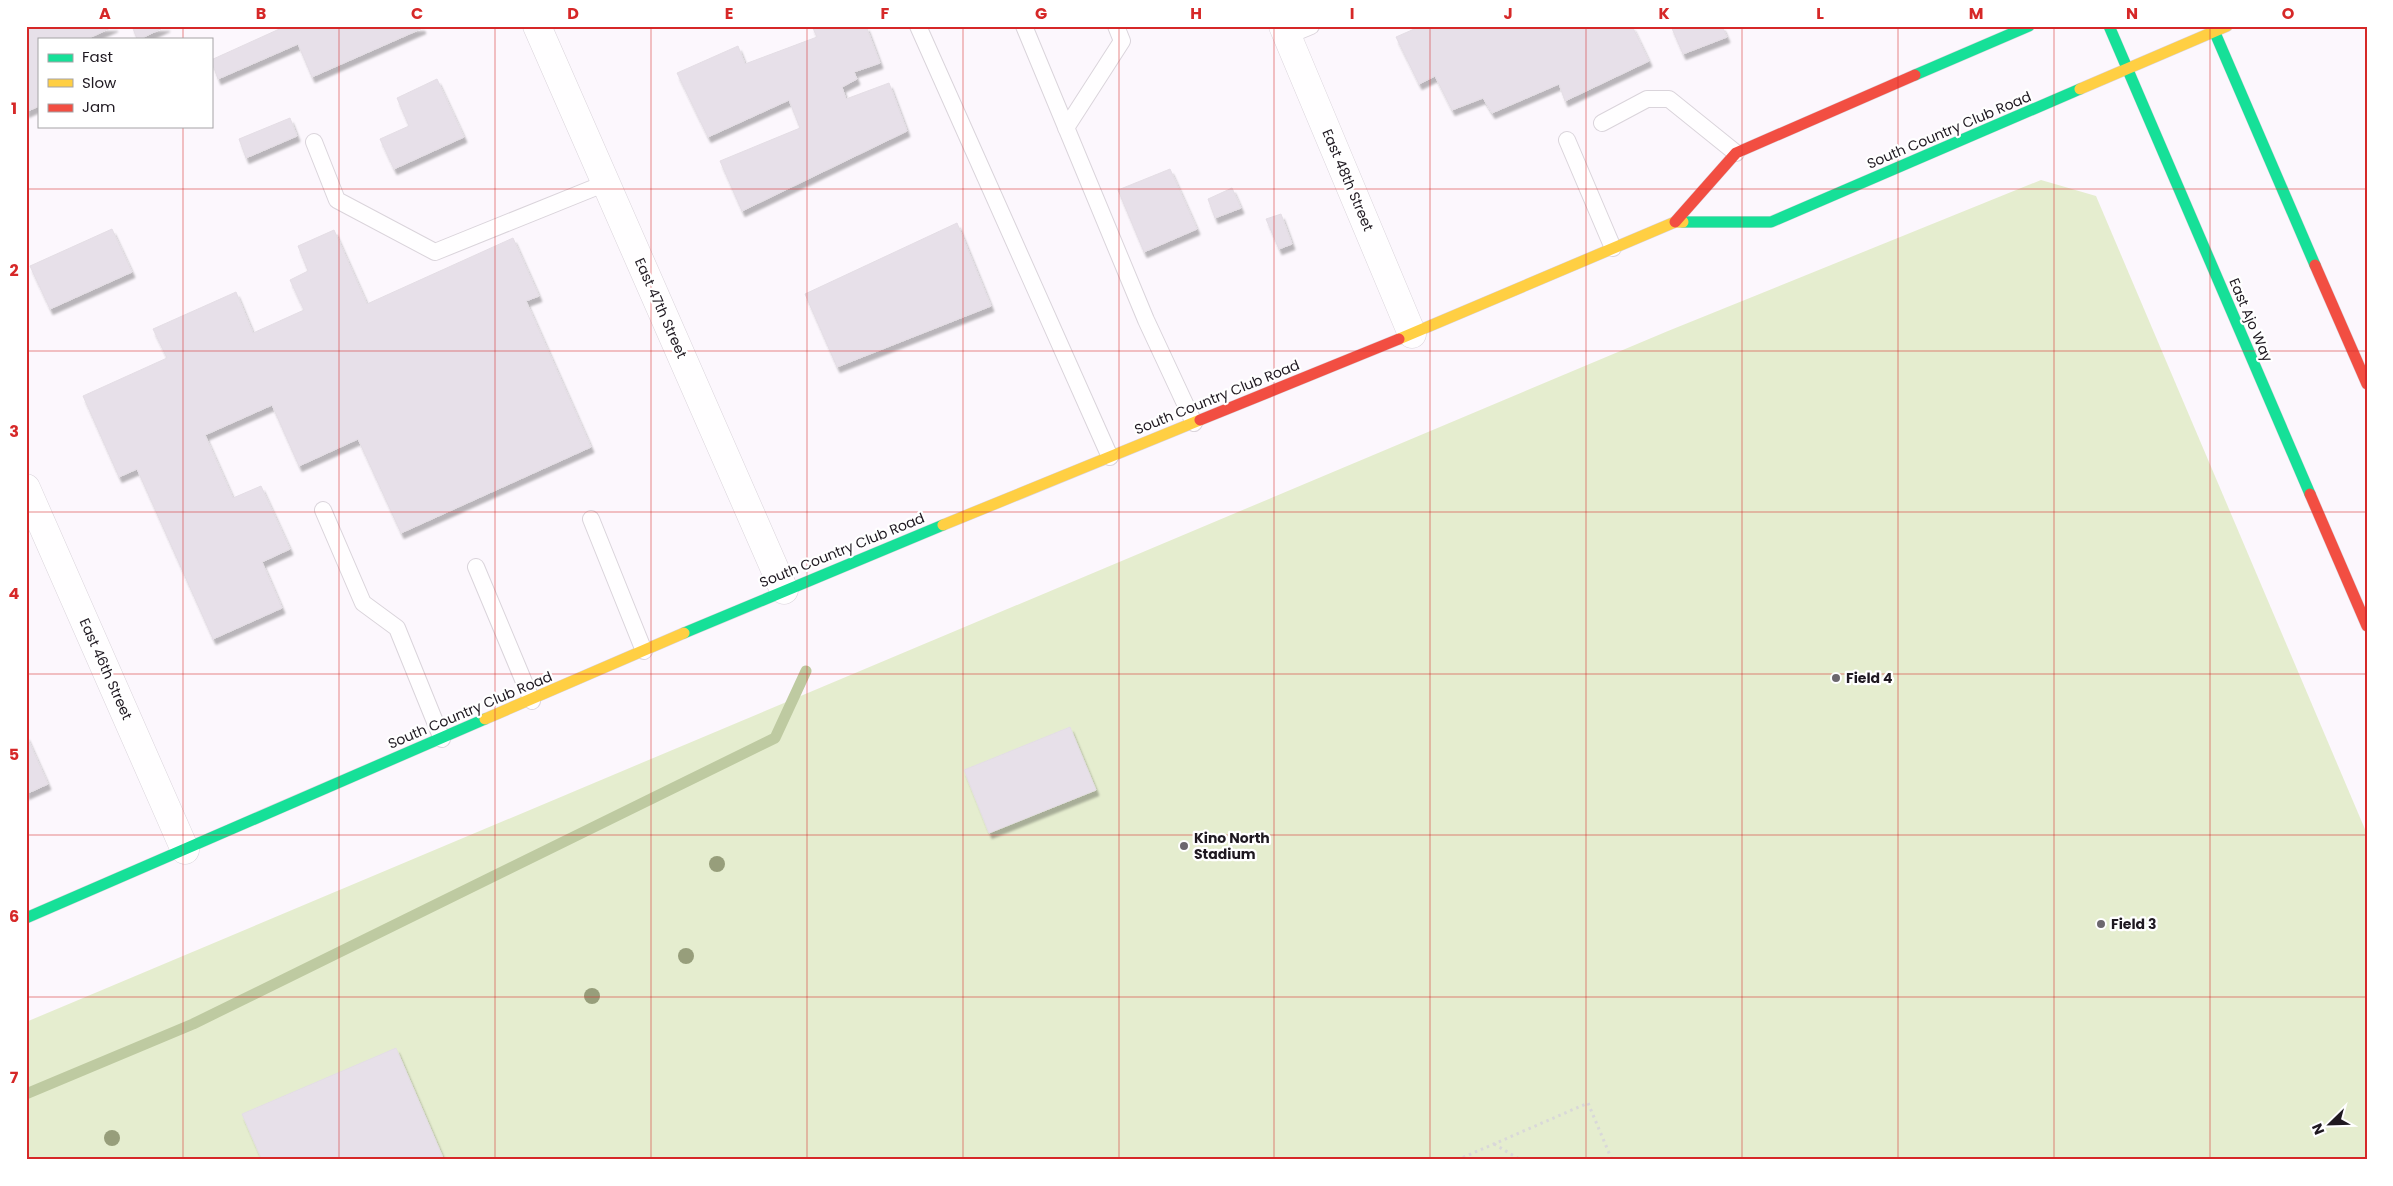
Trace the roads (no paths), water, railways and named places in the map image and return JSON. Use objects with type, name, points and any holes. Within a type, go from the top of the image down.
[{"type":"street","name":"East 47th Street","points":[[537,26],[784,590]]},
{"type":"street","name":"South Country Club Road","points":[[1675,222],[1736,153],[2029,26]]},
{"type":"street","name":"East Ajo Way","points":[[2109,26],[2367,626]]},
{"type":"street","name":"South Country Club Road","points":[[26,918],[784,590],[1412,334],[1675,222],[1771,222],[2127,69],[2213,29],[2227,26]]},
{"type":"street","points":[[2213,29],[2367,384]]},
{"type":"street","name":"East 48th Street","points":[[1294,30],[1412,334]]},
{"type":"street","name":"East 46th Street","points":[[26,488],[32,516],[185,850]]},
{"type":"lane","points":[[918,26],[1110,457]]},
{"type":"lane","points":[[1024,26],[1146,320],[1194,423]]},
{"type":"lane","points":[[1066,128],[1122,41],[1116,26]]},
{"type":"lane","points":[[1602,123],[1647,99],[1669,99],[1736,153]]},
{"type":"lane","points":[[1567,140],[1614,248]]},
{"type":"lane","points":[[314,142],[337,200],[436,252],[606,183]]},
{"type":"lane","points":[[323,510],[363,603],[397,628],[442,739]]},
{"type":"lane","points":[[591,519],[644,650]]},
{"type":"lane","points":[[476,567],[532,700]]},
{"type":"waterway","points":[[26,1094],[193,1024],[775,738],[806,671]]},
{"type":"place","name":"Field 4","points":[[1836,678]]},
{"type":"place","name":"Kino North Stadium","points":[[1184,846]]},
{"type":"place","name":"Field 3","points":[[2101,924]]}]
